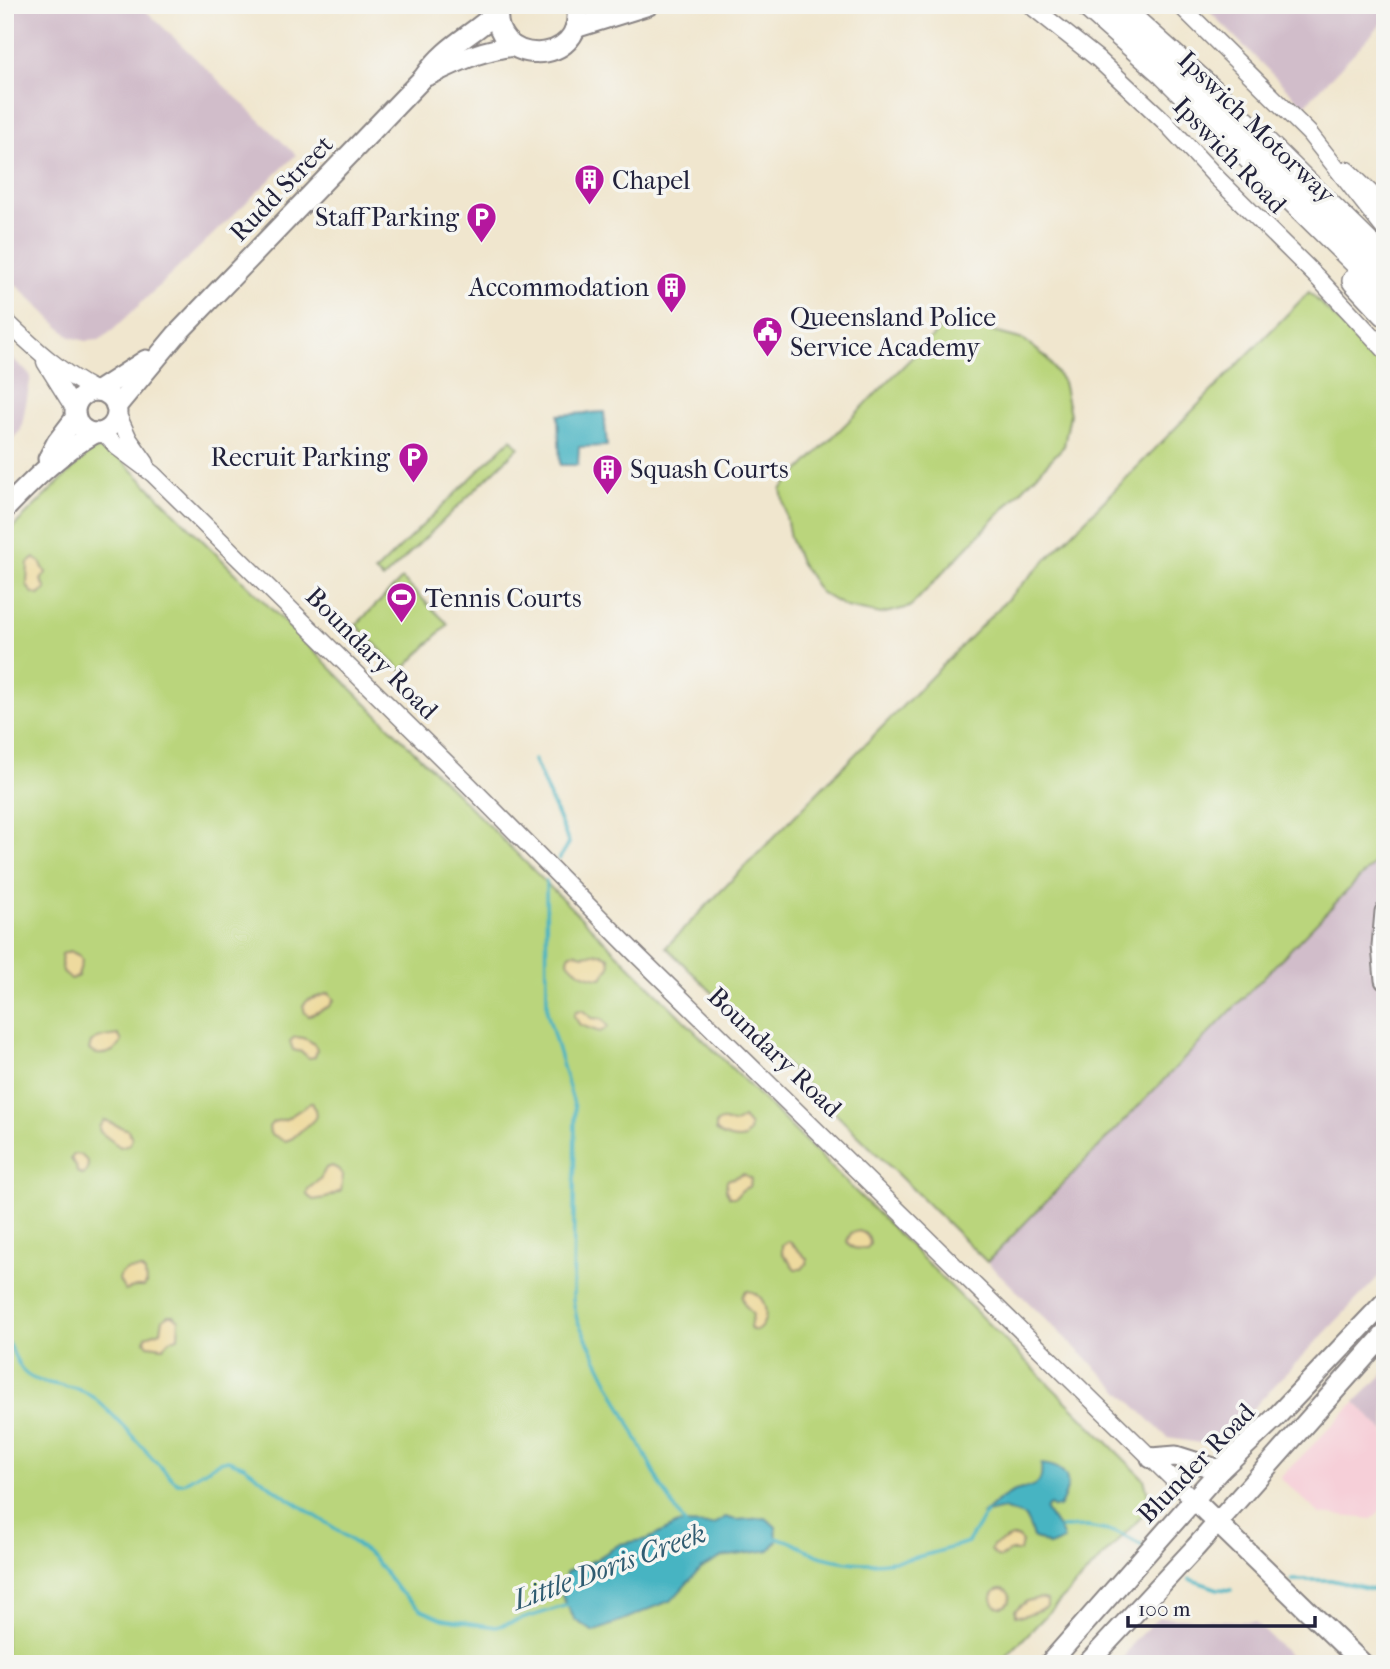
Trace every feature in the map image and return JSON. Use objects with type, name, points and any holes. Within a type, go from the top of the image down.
[{"type":"highway","name":"Ipswich Motorway","points":[[1086,5],[1164,74],[1385,291]]},
{"type":"highway","name":"Ipswich Motorway","points":[[1117,5],[1215,93],[1385,260]]},
{"type":"highway","points":[[1132,5],[1148,32]]},
{"type":"highway","points":[[1259,167],[1275,198],[1385,314]]},
{"type":"main road","points":[[498,8],[499,24],[504,37],[524,52],[536,54],[560,47],[569,39],[575,28],[576,5]]},
{"type":"main road","points":[[575,28],[649,5]]},
{"type":"main road","name":"Rudd Street","points":[[117,410],[176,335],[423,78],[435,61],[498,8]]},
{"type":"main road","name":"Rudd Street","points":[[423,78],[481,51],[513,46]]},
{"type":"main road","name":"Rudd Street","points":[[97,391],[136,368],[176,335]]},
{"type":"main road","points":[[5,509],[41,472],[72,446],[111,427],[117,410],[110,396],[97,391],[84,395],[76,414],[41,472]]},
{"type":"main road","points":[[76,414],[85,430],[99,433]]},
{"type":"main road","points":[[1385,912],[1382,946],[1385,980]]},
{"type":"main road","name":"Blunder Road","points":[[1049,1664],[1220,1470],[1275,1418],[1385,1302]]},
{"type":"main road","name":"Blunder Road","points":[[1087,1664],[1385,1334]]},
{"type":"main road","points":[[1152,1458],[1176,1456],[1220,1470]]},
{"type":"main road","name":"Boundary Road","points":[[1194,1500],[1363,1664]]},
{"type":"street","name":"Ipswich Road","points":[[1030,5],[1098,59],[1164,121],[1385,350]]},
{"type":"street","points":[[1180,5],[1378,200]]},
{"type":"street","points":[[1301,125],[1385,230]]},
{"type":"street","points":[[5,320],[40,354],[68,376],[97,391]]},
{"type":"street","points":[[40,354],[76,414]]},
{"type":"street","name":"Boundary Road","points":[[117,410],[129,439],[153,474]]},
{"type":"street","name":"Boundary Road","points":[[99,433],[153,474],[469,785],[636,954],[1194,1500]]},
{"type":"shaded area","points":[[5,5],[140,5],[296,155],[113,330],[99,340],[86,341],[70,337],[5,274]]},
{"type":"shaded area","points":[[1203,5],[1385,5],[1385,20],[1304,106]]},
{"type":"shaded area","points":[[5,351],[31,376],[21,430],[5,447]]},
{"type":"shaded area","points":[[1385,852],[1385,1270],[1231,1431],[1200,1443],[1168,1438],[987,1262]]},
{"type":"shaded area","points":[[1385,1372],[1385,1432],[1355,1402]]},
{"type":"shaded area","points":[[1355,1402],[1385,1432],[1385,1506],[1372,1519],[1320,1514],[1280,1478]]},
{"type":"shaded area","points":[[1159,1617],[1255,1622],[1298,1664],[1119,1664],[1135,1640]]},
{"type":"green space","points":[[1309,292],[1385,368],[1385,852],[987,1262],[666,947]]},
{"type":"green space","points":[[949,320],[1024,340],[1046,357],[1063,382],[1070,414],[1064,446],[910,607],[881,614],[846,607],[820,592],[800,562],[790,538],[781,489]]},
{"type":"green space","points":[[511,439],[519,447],[383,579],[375,572]]},
{"type":"green space","points":[[100,446],[112,450],[1144,1479],[1151,1507],[999,1664],[5,1664],[5,535],[89,453]]},
{"type":"green space","name":"Tennis Courts","points":[[402,579],[448,624],[402,671],[356,625]]},
{"type":"sand","points":[[34,558],[40,562],[46,573],[41,580],[46,589],[39,595],[31,592],[27,585],[28,563]]},
{"type":"sand","points":[[70,951],[80,956],[82,961],[78,976],[72,979],[63,972],[61,966],[62,954]]},
{"type":"sand","points":[[574,952],[582,955],[601,953],[609,957],[610,966],[602,978],[588,976],[568,961],[569,955]]},
{"type":"sand","points":[[329,993],[334,1000],[330,1006],[309,1016],[305,1013],[303,1005],[308,1000]]},
{"type":"sand","points":[[582,1010],[592,1018],[602,1019],[608,1027],[600,1032],[580,1025],[574,1016],[576,1011]]},
{"type":"sand","points":[[118,1035],[122,1041],[112,1051],[98,1054],[89,1050],[91,1043],[97,1038]]},
{"type":"sand","points":[[295,1037],[314,1044],[317,1050],[315,1057],[309,1058],[302,1052],[293,1050],[290,1041]]},
{"type":"sand","points":[[312,1102],[316,1111],[315,1117],[293,1138],[284,1141],[270,1133],[269,1127],[273,1122],[286,1119]]},
{"type":"sand","points":[[743,1118],[750,1126],[745,1138],[729,1138],[716,1130],[716,1124],[721,1121],[734,1124]]},
{"type":"sand","points":[[104,1120],[128,1130],[132,1138],[130,1144],[120,1147],[100,1132],[99,1127]]},
{"type":"sand","points":[[74,1154],[81,1155],[88,1162],[87,1171],[83,1175],[77,1172],[71,1159]]},
{"type":"sand","points":[[332,1166],[343,1175],[341,1191],[313,1200],[307,1195],[308,1189],[320,1179],[326,1168]]},
{"type":"sand","points":[[744,1174],[751,1179],[750,1186],[736,1197],[730,1197],[726,1190],[727,1180]]},
{"type":"sand","points":[[859,1231],[868,1237],[870,1244],[867,1248],[858,1249],[847,1241],[851,1233]]},
{"type":"sand","points":[[789,1241],[807,1259],[802,1269],[795,1269],[782,1253],[782,1245]]},
{"type":"sand","points":[[141,1269],[145,1273],[144,1287],[125,1291],[119,1280],[121,1274],[127,1270]]},
{"type":"sand","points":[[746,1291],[753,1292],[765,1306],[765,1319],[758,1330],[752,1330],[750,1327],[753,1315],[742,1297]]},
{"type":"sand","points":[[168,1315],[179,1320],[178,1338],[170,1340],[164,1347],[148,1345],[146,1336],[161,1331],[163,1319]]},
{"type":"sand","points":[[1017,1537],[1022,1542],[1020,1551],[1010,1551],[1000,1558],[995,1556],[991,1550],[993,1546]]},
{"type":"sand","points":[[997,1589],[1005,1589],[1010,1598],[1008,1605],[997,1607],[992,1602],[992,1594]]},
{"type":"sand","points":[[1039,1598],[1047,1600],[1047,1606],[1023,1616],[1016,1615],[1015,1610],[1027,1601]]},
{"type":"water","points":[[604,412],[607,446],[579,447],[578,465],[560,465],[558,415]]},
{"type":"water","points":[[1041,1464],[1064,1473],[1067,1484],[1059,1507],[1053,1508],[1051,1505],[1046,1510],[1064,1540],[1050,1546],[1033,1537],[1026,1517],[1003,1509],[983,1514],[1006,1495],[1036,1485],[1041,1478]]},
{"type":"water","points":[[725,1517],[736,1520],[766,1518],[776,1527],[777,1541],[770,1550],[722,1557],[700,1569],[672,1600],[594,1632],[575,1620],[562,1596],[566,1572],[595,1560],[620,1544],[648,1539],[678,1524],[714,1525]]},
{"type":"waterway","points":[[534,760],[569,843],[559,859]]},
{"type":"waterway","points":[[546,881],[547,1012],[575,1108],[573,1299],[577,1320],[661,1486],[686,1526]]},
{"type":"waterway","name":"Little Doris Creek","points":[[5,1337],[23,1371],[37,1380],[76,1389],[93,1397],[177,1483],[183,1483],[219,1462],[228,1460],[244,1466],[373,1557],[399,1591],[422,1610],[443,1619],[496,1627],[571,1604]]},
{"type":"waterway","name":"Little Doris Creek","points":[[773,1538],[787,1540],[817,1555],[841,1561],[896,1561],[968,1542],[986,1513]]},
{"type":"waterway","name":"Little Doris Creek","points":[[1061,1528],[1088,1527],[1119,1533],[1141,1545]]},
{"type":"waterway","name":"Little Doris Creek","points":[[1189,1579],[1218,1589],[1231,1590]]},
{"type":"waterway","name":"Little Doris Creek","points":[[1292,1580],[1331,1580],[1385,1592]]},
{"type":"place","name":"Chapel","points":[[589,207]]},
{"type":"place","name":"Staff Parking","points":[[482,244]]},
{"type":"place","name":"Accommodation","points":[[672,314]]},
{"type":"place","name":"Queensland Police Service Academy","points":[[767,359]]},
{"type":"place","name":"Recruit Parking","points":[[413,484]]},
{"type":"place","name":"Squash Courts","points":[[607,496]]},
{"type":"place","name":"Tennis Courts","points":[[402,625]]}]
